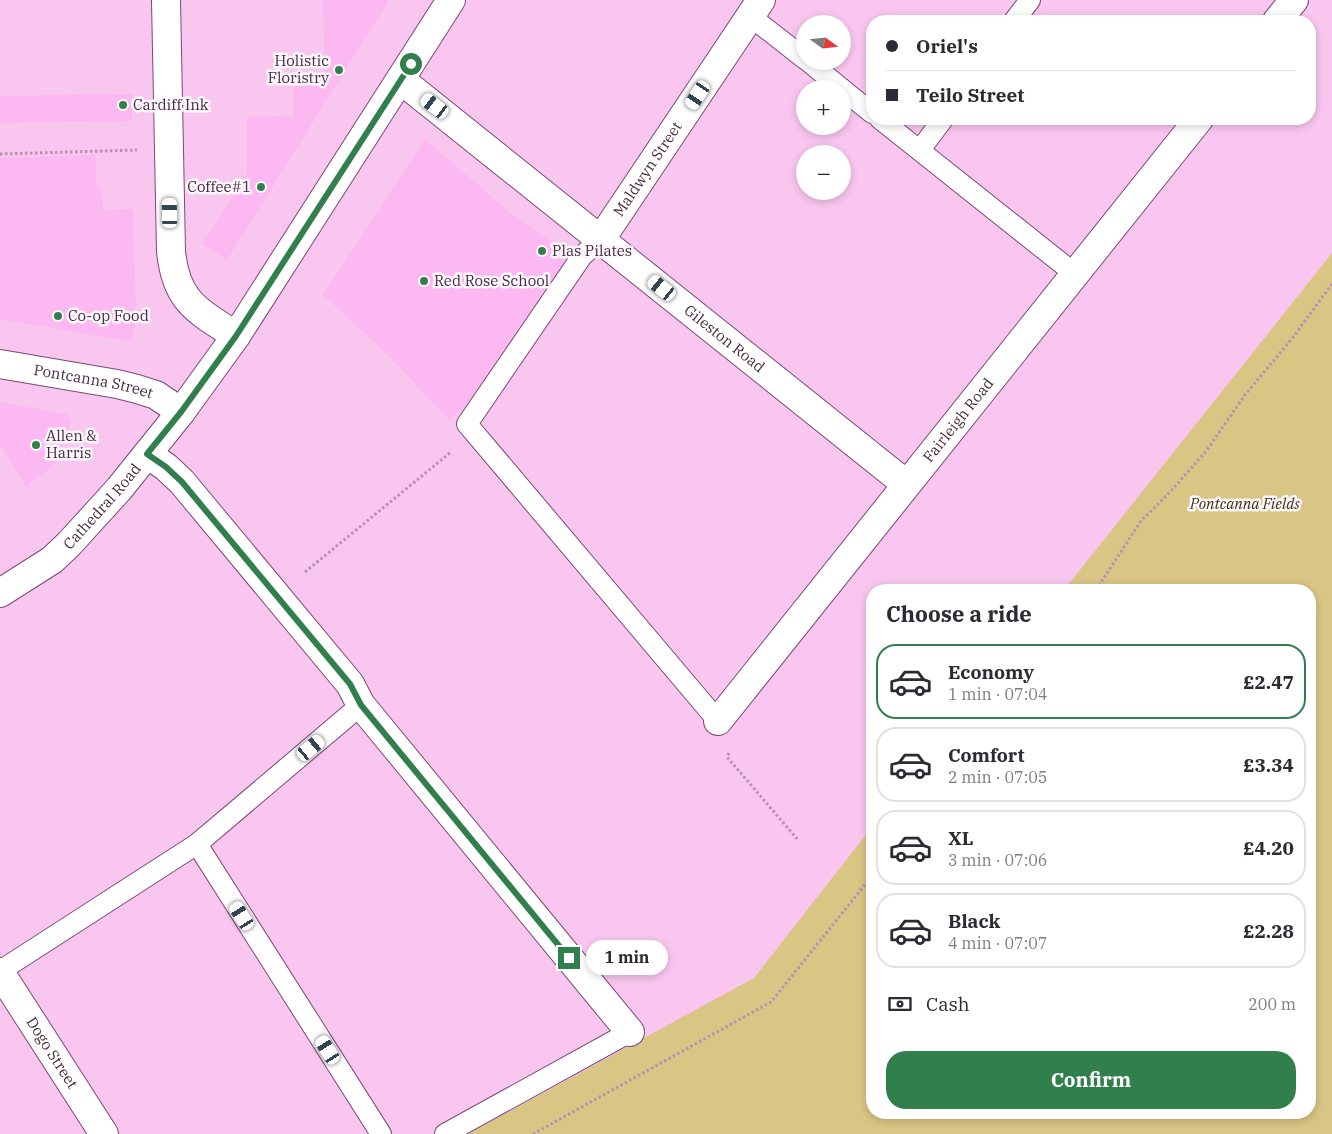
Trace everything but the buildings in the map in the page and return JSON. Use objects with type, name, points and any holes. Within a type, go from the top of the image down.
[{"type":"street","points":[[166,0],[171,252],[173,267],[178,285],[188,300],[202,313],[236,336]]},
{"type":"street","name":"Cathedral Road","points":[[0,593],[52,560],[69,544],[106,503],[181,412],[236,336],[451,0]]},
{"type":"street","points":[[1282,15],[1294,0]]},
{"type":"street","name":"Maldwyn Street","points":[[601,239],[756,8]]},
{"type":"street","name":"Gileston Road","points":[[401,80],[906,484]]},
{"type":"street","name":"Fairleigh Road","points":[[718,721],[1194,125]]},
{"type":"street","name":"Pontcanna Street","points":[[0,364],[137,389],[156,395],[181,412]]},
{"type":"street","points":[[147,454],[166,467],[182,482],[350,684],[361,705],[630,1032]]},
{"type":"street","name":"Dogo Street","points":[[0,972],[104,1134]]},
{"type":"lane","points":[[1019,15],[1030,0]]},
{"type":"lane","points":[[756,8],[796,50]]},
{"type":"lane","points":[[818,70],[831,80]]},
{"type":"lane","points":[[851,96],[866,108]]},
{"type":"lane","points":[[888,125],[1075,274]]},
{"type":"lane","points":[[920,150],[939,125]]},
{"type":"lane","points":[[601,239],[582,256],[466,424],[718,721]]},
{"type":"lane","points":[[0,972],[197,844],[361,705]]},
{"type":"lane","points":[[197,844],[381,1134]]},
{"type":"lane","points":[[445,1134],[630,1032]]},
{"type":"path","points":[[0,154],[138,150]]},
{"type":"path","points":[[1100,584],[1141,521],[1207,450],[1244,395],[1294,336],[1332,284]]},
{"type":"path","points":[[305,572],[474,433]]},
{"type":"path","points":[[729,753],[727,758],[798,840]]},
{"type":"path","points":[[533,1134],[770,1002],[866,883]]},
{"type":"shaded area","points":[[323,0],[389,0],[227,260],[202,244],[247,174],[247,117],[293,116],[293,87],[325,85]]},
{"type":"shaded area","points":[[132,94],[132,121],[0,123],[0,96]]},
{"type":"shaded area","name":"Red Rose School","points":[[425,139],[509,212],[572,255],[476,395],[449,420],[387,354],[323,295]]},
{"type":"shaded area","points":[[95,155],[97,188],[102,188],[103,210],[133,209],[136,315],[132,342],[0,319],[0,158]]},
{"type":"shaded area","points":[[0,402],[66,414],[71,421],[56,463],[26,487],[0,444]]},
{"type":"green space","name":"Pontcanna Fields","points":[[1332,253],[1332,1134],[468,1134],[754,978],[866,835],[866,1119],[1316,1119],[1316,584],[1069,584]]},
{"type":"place","name":"Holistic Floristry","points":[[339,70]]},
{"type":"place","name":"Cardiff Ink","points":[[123,105]]},
{"type":"place","name":"Coffee#1","points":[[261,187]]},
{"type":"place","name":"Plas Pilates","points":[[542,251]]},
{"type":"place","name":"Red Rose School","points":[[424,281]]},
{"type":"place","name":"Co-op Food","points":[[58,316]]},
{"type":"place","name":"Allen & Harris","points":[[36,445]]},
{"type":"route","points":[[411,64],[236,336],[181,412],[147,454],[166,467],[182,482],[350,684],[361,705],[569,958]]}]
